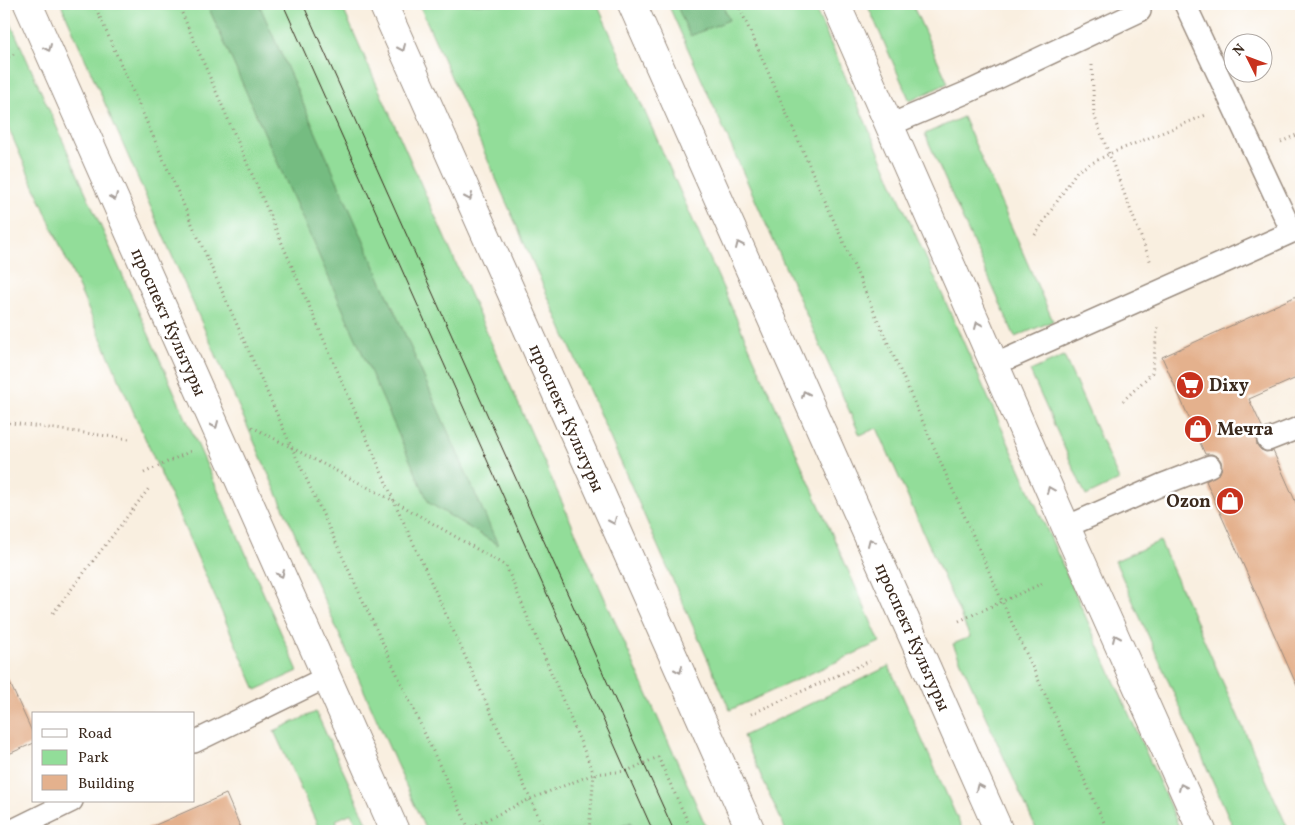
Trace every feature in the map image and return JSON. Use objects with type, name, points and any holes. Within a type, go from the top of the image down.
[{"type":"street","name":"проспект Культуры","points":[[28,4],[396,831]]},
{"type":"street","name":"проспект Культуры","points":[[383,4],[751,831]]},
{"type":"street","name":"проспект Культуры","points":[[632,4],[999,831]]},
{"type":"street","points":[[836,4],[1202,831]]},
{"type":"lane","points":[[996,364],[1296,232],[1232,104],[1185,4]]},
{"type":"lane","points":[[890,126],[970,91],[1091,34],[1145,6]]},
{"type":"lane","points":[[1268,440],[1301,426]]},
{"type":"lane","points":[[1066,527],[1161,485],[1210,466]]},
{"type":"lane","points":[[195,742],[327,676]]},
{"type":"lane","points":[[11,831],[70,802]]},
{"type":"path","points":[[94,4],[292,448],[469,830]]},
{"type":"path","points":[[178,4],[394,501],[545,831]]},
{"type":"path","points":[[738,4],[1002,601],[1108,831]]},
{"type":"path","points":[[1091,34],[1094,115],[1162,290],[1152,373],[1123,401]]},
{"type":"path","points":[[1036,235],[1077,172],[1109,154],[1232,104]]},
{"type":"path","points":[[4,422],[129,439]]},
{"type":"path","points":[[144,474],[246,424],[394,501],[506,566],[594,774],[589,831]]},
{"type":"path","points":[[53,613],[150,487]]},
{"type":"path","points":[[959,621],[1043,583]]},
{"type":"path","points":[[751,714],[870,661]]},
{"type":"path","points":[[463,831],[469,830],[530,799],[594,774],[627,771],[658,757],[692,831]]},
{"type":"green space","points":[[61,4],[341,4],[708,831],[426,831]]},
{"type":"green space","points":[[207,4],[259,4],[498,545],[429,503]]},
{"type":"green space","points":[[419,4],[597,4],[880,642],[730,710]]},
{"type":"green space","points":[[668,4],[813,4],[1181,831],[1037,831],[953,644],[970,637],[877,428],[860,435]]},
{"type":"green space","points":[[676,4],[722,4],[729,20],[690,36]]},
{"type":"green space","points":[[867,4],[912,4],[948,83],[910,101]]},
{"type":"green space","points":[[4,8],[298,671],[256,690],[4,118]]},
{"type":"green space","points":[[963,117],[1053,321],[1015,337],[925,134]]},
{"type":"green space","points":[[1064,356],[1119,480],[1086,496],[1030,371]]},
{"type":"green space","points":[[1160,541],[1289,831],[1235,831],[1115,561]]},
{"type":"green space","points":[[889,666],[963,831],[786,831],[743,736]]},
{"type":"green space","points":[[316,712],[371,831],[353,831],[351,828],[357,825],[352,813],[336,820],[341,831],[320,831],[274,731]]},
{"type":"green space","points":[[631,822],[635,831],[617,831],[617,828]]},
{"type":"building","points":[[1301,294],[1301,376],[1249,399],[1263,429],[1256,438],[1257,445],[1266,452],[1273,451],[1301,514],[1301,695],[1206,481],[1220,473],[1221,461],[1212,454],[1205,454],[1162,357]]},
{"type":"building","points":[[4,670],[32,732],[32,744],[4,756]]},
{"type":"building","points":[[226,794],[242,831],[142,831]]},
{"type":"tram line","points":[[283,4],[653,831]]},
{"type":"tram line","points":[[303,4],[674,831]]},
{"type":"place","name":"Dixy","points":[[1190,385]]},
{"type":"place","name":"Мечта","points":[[1198,429]]},
{"type":"place","name":"Ozon","points":[[1230,501]]}]
